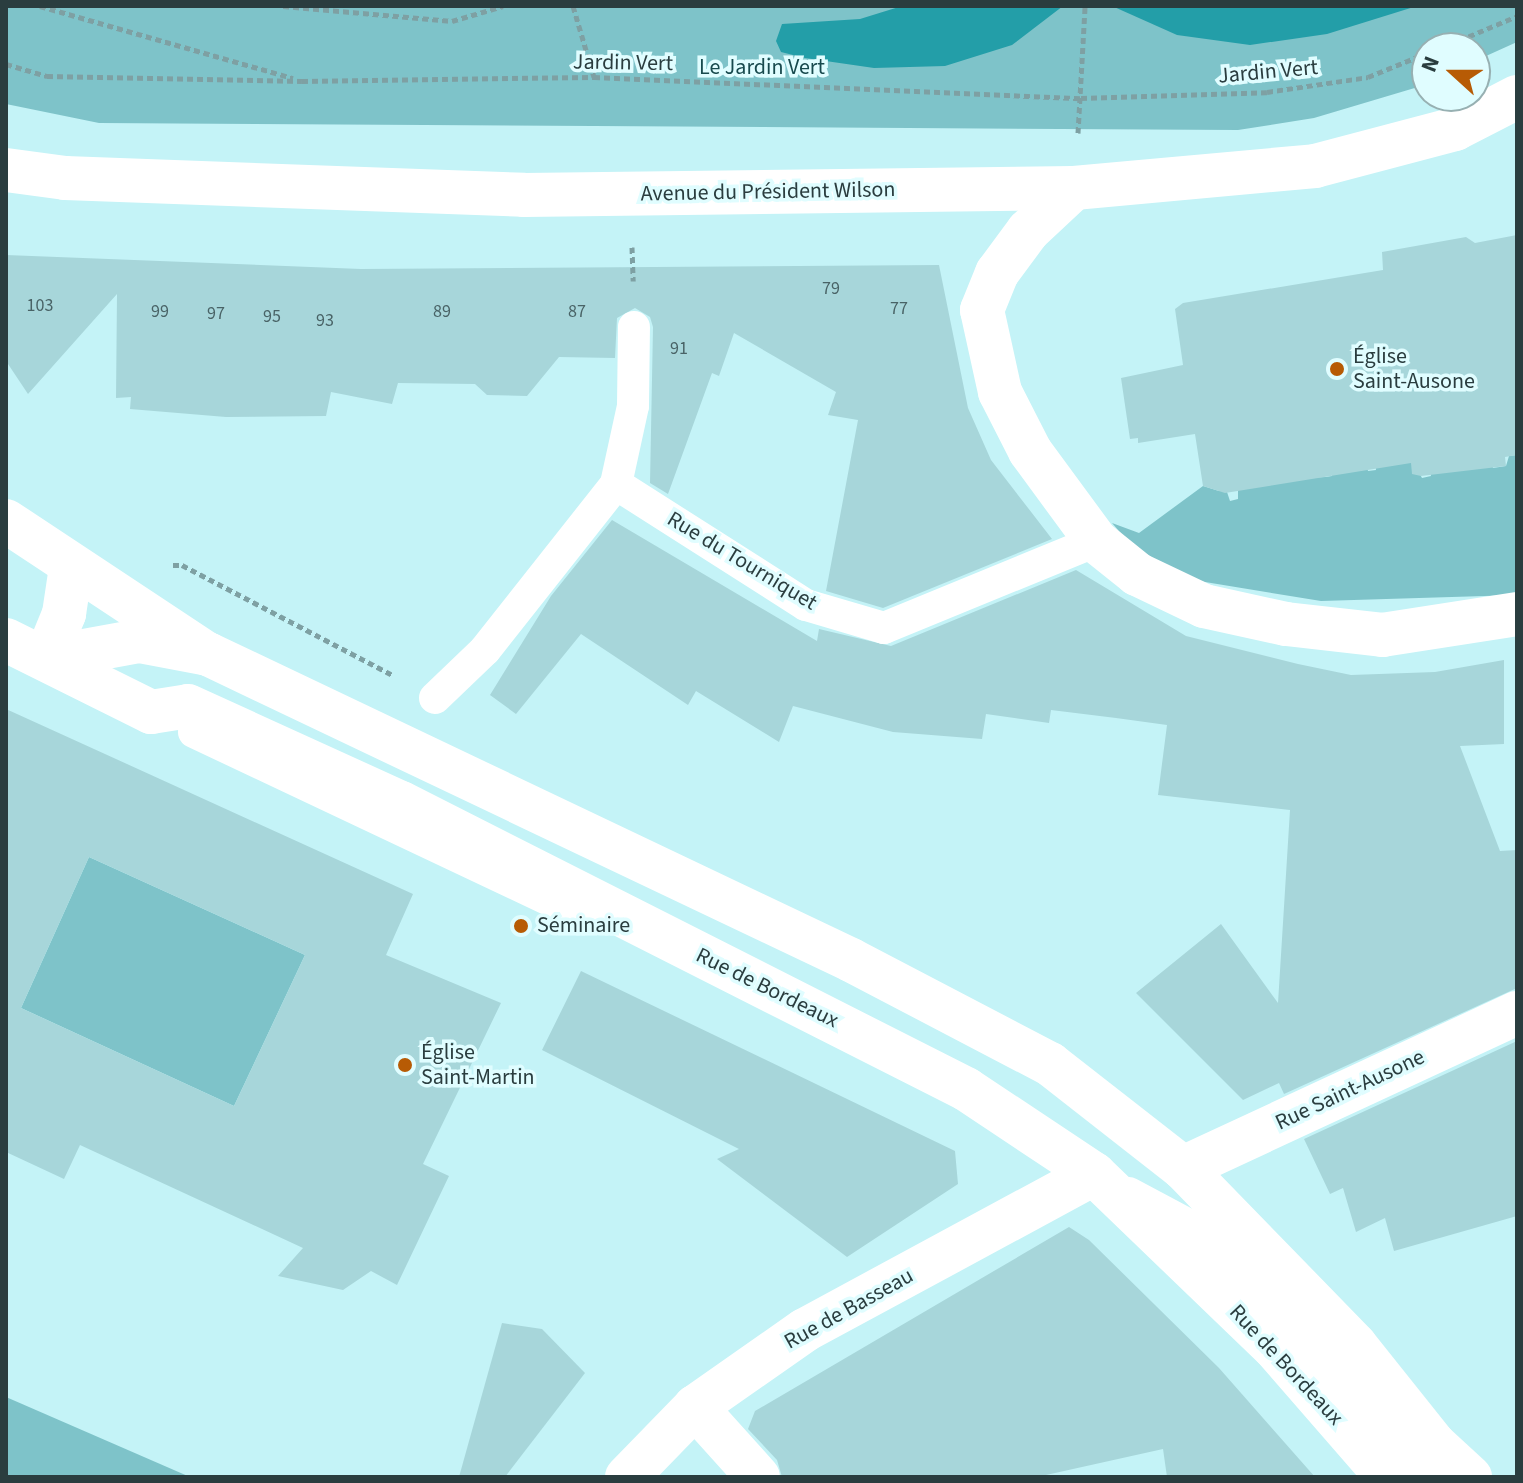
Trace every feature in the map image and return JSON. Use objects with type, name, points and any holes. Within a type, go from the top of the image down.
[{"type":"street","name":"Avenue du Président Wilson","points":[[6,170],[65,178],[524,195],[1074,188],[1315,166],[1455,129],[1517,97]]},
{"type":"street","points":[[1074,188],[1028,231],[997,273],[982,310],[1000,392],[1030,451],[1096,541],[1137,574],[1204,606],[1286,624],[1382,635],[1517,614]]},
{"type":"street","points":[[6,521],[71,567],[208,654],[939,1003],[1050,1064],[1183,1168],[1355,1345],[1434,1444],[1470,1477]]},
{"type":"street","points":[[46,658],[64,614],[71,567]]},
{"type":"street","name":"Rue de Bordeaux","points":[[6,640],[151,712],[188,706],[401,803],[955,1083],[1094,1174],[1274,1347],[1387,1477]]},
{"type":"street","points":[[46,658],[139,641],[208,654]]},
{"type":"street","name":"Rue Saint-Ausone","points":[[1183,1168],[1517,1013]]},
{"type":"street","name":"Rue de Basseau","points":[[627,1477],[695,1407],[805,1330],[1094,1174]]},
{"type":"street","points":[[695,1407],[758,1477]]},
{"type":"lane","points":[[435,698],[485,650],[616,484],[633,406],[634,327]]},
{"type":"lane","name":"Rue du Tourniquet","points":[[616,484],[806,605],[884,628],[1096,541]]},
{"type":"lane","points":[[1094,1174],[1202,1232],[1310,1343],[1423,1477]]},
{"type":"path","points":[[40,6],[302,81]]},
{"type":"path","points":[[283,6],[452,21],[503,6]]},
{"type":"path","points":[[573,6],[594,77]]},
{"type":"path","points":[[1081,98],[1085,6]]},
{"type":"path","points":[[1479,32],[1517,16]]},
{"type":"path","name":"Jardin Vert","points":[[6,64],[47,76],[302,81],[594,77],[1081,98],[1267,92],[1368,77],[1411,60]]},
{"type":"path","points":[[631,194],[634,327]]},
{"type":"green space","name":"Le Jardin Vert","points":[[6,6],[1517,6],[1517,42],[1491,54],[1491,32],[1411,32],[1411,89],[1314,118],[1238,130],[99,123],[6,104]]},
{"type":"green space","points":[[1517,455],[1517,595],[1321,601],[1199,581],[1144,560],[1112,523],[1139,533],[1203,486],[1219,491],[1224,483],[1230,501],[1238,499],[1238,481],[1326,477],[1332,476],[1332,468],[1366,463],[1368,471],[1376,470],[1375,462],[1410,456],[1422,478],[1431,476],[1430,471],[1491,462],[1493,468],[1506,466],[1509,456]]},
{"type":"green space","points":[[89,857],[305,955],[234,1106],[21,1008]]},
{"type":"green space","points":[[6,1397],[190,1477],[6,1477]]},
{"type":"shaded area","points":[[902,6],[1063,6],[1012,45],[945,66],[874,68],[805,58],[781,52],[776,41],[782,24],[860,19]]},
{"type":"shaded area","points":[[1112,6],[1417,6],[1327,34],[1250,45],[1177,35]]},
{"type":"building","name":"Église Saint-Ausone","points":[[1517,235],[1517,455],[1505,457],[1506,466],[1421,476],[1412,474],[1411,463],[1225,493],[1203,486],[1195,434],[1138,443],[1138,438],[1130,439],[1121,378],[1183,365],[1175,309],[1183,303],[1383,270],[1382,252],[1466,237],[1475,243]]},
{"type":"building","points":[[6,255],[361,269],[939,265],[968,408],[991,460],[1052,539],[883,608],[826,591],[858,420],[828,415],[836,392],[734,333],[719,376],[712,373],[668,494],[650,483],[653,327],[650,317],[635,308],[617,318],[615,358],[559,357],[527,396],[487,395],[475,384],[398,383],[392,404],[331,392],[326,416],[226,417],[130,409],[131,397],[116,398],[117,294],[28,394],[6,361]]},
{"type":"building","points":[[612,520],[817,641],[819,629],[891,646],[1076,570],[1186,636],[1298,664],[1351,675],[1435,672],[1504,660],[1504,744],[1460,746],[1500,851],[1517,850],[1517,988],[1284,1094],[1279,1083],[1243,1100],[1136,993],[1221,924],[1278,1003],[1290,810],[1158,795],[1167,725],[1116,718],[1051,710],[1049,723],[986,714],[982,739],[893,732],[793,706],[779,742],[696,691],[688,705],[581,634],[516,714],[490,695],[551,596]]},
{"type":"building","points":[[6,709],[413,894],[386,955],[501,1003],[423,1164],[449,1176],[397,1285],[371,1271],[343,1290],[278,1276],[303,1248],[80,1145],[64,1179],[6,1152]],"holes":[[[89,857],[305,955],[234,1106],[21,1008]]]},
{"type":"building","points":[[581,971],[955,1151],[958,1184],[847,1257],[717,1159],[739,1149],[542,1050]]},
{"type":"building","points":[[1517,1041],[1517,1216],[1394,1251],[1385,1218],[1356,1232],[1343,1188],[1330,1194],[1304,1139]]},
{"type":"building","points":[[1069,1227],[1089,1240],[1219,1368],[1315,1477],[1167,1477],[1163,1449],[1037,1477],[782,1477],[777,1460],[748,1429],[755,1411]]},
{"type":"building","points":[[502,1323],[542,1329],[585,1373],[505,1477],[459,1477]]},
{"type":"place","name":"Église Saint-Ausone","points":[[1337,369]]},
{"type":"place","name":"Séminaire","points":[[521,926]]},
{"type":"place","name":"Église Saint-Martin","points":[[405,1065]]}]
